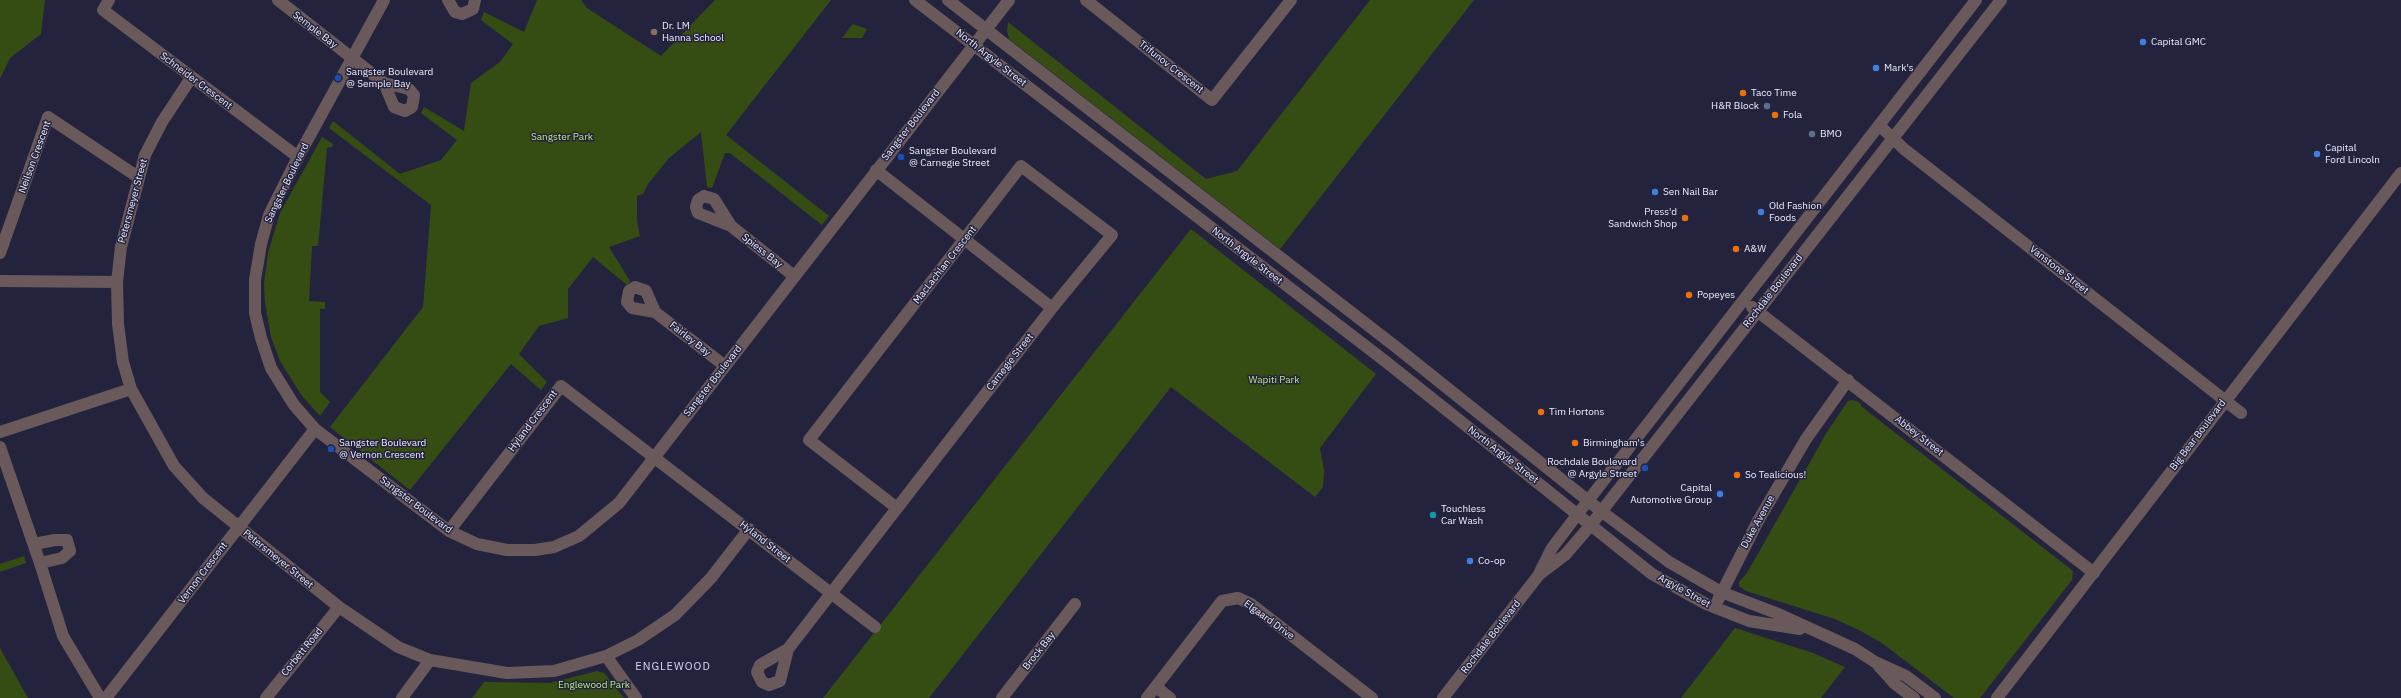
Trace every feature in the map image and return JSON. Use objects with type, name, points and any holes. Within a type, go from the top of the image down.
[{"type":"street","name":"Schneider Crescent","points":[[110,0],[103,10],[298,157]]},
{"type":"street","name":"Semple Bay","points":[[276,0],[384,83]]},
{"type":"street","name":"Sangster Boulevard","points":[[384,0],[298,157],[270,215],[261,244],[255,280],[255,313],[261,338],[271,368],[294,405],[315,429],[449,531],[477,544],[507,550],[535,550],[554,547],[579,536],[602,519],[619,503],[1009,0]]},
{"type":"street","points":[[448,0],[452,9],[462,14],[473,9],[475,0]]},
{"type":"street","name":"North Argyle Street","points":[[915,0],[1381,359],[1577,515]]},
{"type":"street","name":"North Argyle Street","points":[[948,0],[1474,407],[1588,500]]},
{"type":"street","name":"Trifunov Crescent","points":[[1086,0],[1212,100],[1291,0]]},
{"type":"street","name":"Rochdale Boulevard","points":[[1443,698],[1538,576],[1552,548],[1588,500],[1976,0]]},
{"type":"street","name":"Rochdale Boulevard","points":[[1538,576],[1565,555],[1590,526],[2001,0]]},
{"type":"street","name":"Petersmeyer Street","points":[[192,78],[162,122],[145,156],[138,177],[121,246],[117,282],[118,324],[123,362],[131,389],[174,466],[203,498],[338,607],[398,647],[430,660],[507,674],[554,671],[606,656],[638,640],[675,614],[711,578],[749,529]]},
{"type":"street","name":"Neilson Crescent","points":[[0,253],[48,117],[138,177]]},
{"type":"street","name":"Vanstone Street","points":[[1879,125],[1904,149],[2241,413]]},
{"type":"street","name":"MacLachlan Crescent","points":[[897,508],[809,440],[1021,166],[1112,235],[1052,308]]},
{"type":"street","points":[[876,170],[964,241],[1052,308]]},
{"type":"street","name":"Big Bear Boulevard","points":[[1996,698],[2094,573],[2224,401],[2401,173]]},
{"type":"street","name":"Spiess Bay","points":[[730,226],[794,276]]},
{"type":"street","points":[[0,281],[117,282]]},
{"type":"street","name":"Abbey Street","points":[[1744,300],[2094,573]]},
{"type":"street","name":"Carnegie Street","points":[[788,649],[1052,308]]},
{"type":"street","name":"Fairley Bay","points":[[655,312],[725,366]]},
{"type":"street","name":"Duke Avenue","points":[[1714,608],[1758,521],[1806,439],[1848,380]]},
{"type":"street","name":"Hyland Crescent","points":[[449,531],[560,386],[654,458]]},
{"type":"street","points":[[0,432],[131,389]]},
{"type":"street","name":"Vernon Crescent","points":[[106,698],[238,526],[315,429]]},
{"type":"street","points":[[0,447],[34,544],[62,636],[100,698]]},
{"type":"street","name":"Hyland Street","points":[[654,458],[749,529],[875,627]]},
{"type":"street","name":"Argyle Street","points":[[1588,500],[1669,562],[1721,592],[1776,614],[1809,630]]},
{"type":"street","name":"Argyle Street","points":[[1577,515],[1652,574],[1714,608],[1749,621],[1809,630],[1832,637],[1875,662],[1906,676],[1935,698]]},
{"type":"street","points":[[34,544],[55,540],[67,540],[70,551],[62,558],[40,564]]},
{"type":"street","name":"Elgaard Drive","points":[[1147,698],[1222,601],[1238,598],[1251,604],[1372,698]]},
{"type":"street","name":"Brock Bay","points":[[1002,698],[1076,604]]},
{"type":"street","name":"Corbett Road","points":[[266,698],[338,607]]},
{"type":"street","points":[[606,656],[636,698]]},
{"type":"street","points":[[402,698],[430,660]]},
{"type":"street","name":"Argyle Street","points":[[1875,662],[1895,684],[1914,698]]},
{"type":"street","points":[[1156,686],[1170,698]]},
{"type":"green space","points":[[0,0],[45,0],[41,34],[10,58],[0,79]]},
{"type":"green space","name":"Sangster Park","points":[[537,0],[581,0],[587,8],[661,56],[715,0],[831,0],[726,135],[829,216],[822,225],[730,153],[725,153],[712,188],[707,187],[701,132],[669,158],[648,184],[643,194],[637,196],[637,221],[640,236],[609,247],[630,281],[627,285],[593,257],[568,289],[568,318],[539,326],[519,354],[547,382],[541,390],[511,364],[410,490],[330,427],[423,307],[431,205],[329,128],[333,121],[400,174],[441,160],[457,140],[421,113],[424,107],[464,131],[471,83],[500,62],[513,44],[481,20],[484,12],[524,32]]},
{"type":"green space","points":[[1370,0],[1474,0],[1280,249],[1009,39],[1007,31],[1008,22],[1206,179],[1237,171]]},
{"type":"green space","points":[[853,24],[867,29],[862,38],[842,38]]},
{"type":"green space","points":[[322,137],[333,144],[332,147],[327,148],[318,246],[312,246],[309,301],[325,302],[325,309],[320,309],[320,392],[330,402],[320,416],[302,396],[280,361],[271,337],[265,303],[264,284],[268,253],[280,213]]},
{"type":"green space","name":"Wapiti Park","points":[[1191,229],[1376,374],[1320,448],[1324,470],[1323,487],[1315,497],[1171,387],[929,698],[823,698]]},
{"type":"green space","points":[[1852,400],[1859,402],[1862,407],[2073,571],[2072,580],[1980,698],[1954,698],[1882,643],[1859,630],[1835,619],[1746,591],[1739,586],[1739,582],[1747,573],[1827,432],[1848,401]]},
{"type":"green space","points":[[24,556],[26,563],[0,572],[0,564]]},
{"type":"green space","points":[[1735,628],[1813,653],[1845,667],[1821,698],[1681,698]]},
{"type":"green space","points":[[0,647],[1,650],[28,698],[0,698]]},
{"type":"green space","name":"Englewood Park","points":[[597,671],[604,673],[624,698],[472,698],[484,682],[550,683]]},
{"type":"place","name":"Dr. LM Hanna School","points":[[654,32]]},
{"type":"place","name":"Capital GMC","points":[[2143,42]]},
{"type":"place","name":"Mark's","points":[[1876,68]]},
{"type":"place","name":"Sangster Boulevard @ Semple Bay","points":[[338,78]]},
{"type":"place","name":"Taco Time","points":[[1743,93]]},
{"type":"place","name":"H&R Block","points":[[1767,106]]},
{"type":"place","name":"Fola","points":[[1775,115]]},
{"type":"place","name":"BMO","points":[[1812,134]]},
{"type":"place","name":"Capital Ford Lincoln","points":[[2317,154]]},
{"type":"place","name":"Sangster Boulevard @ Carnegie Street","points":[[901,157]]},
{"type":"place","name":"Sen Nail Bar","points":[[1655,192]]},
{"type":"place","name":"Old Fashion Foods","points":[[1761,212]]},
{"type":"place","name":"Press'd Sandwich Shop","points":[[1685,218]]},
{"type":"place","name":"A&W","points":[[1736,249]]},
{"type":"place","name":"Popeyes","points":[[1689,295]]},
{"type":"place","name":"Tim Hortons","points":[[1541,412]]},
{"type":"place","name":"Birmingham's","points":[[1575,443]]},
{"type":"place","name":"Sangster Boulevard @ Vernon Crescent","points":[[331,449]]},
{"type":"place","name":"Rochdale Boulevard @ Argyle Street","points":[[1645,468]]},
{"type":"place","name":"So Tealicious!","points":[[1737,475]]},
{"type":"place","name":"Capital Automotive Group","points":[[1720,494]]},
{"type":"place","name":"Touchless Car Wash","points":[[1433,515]]},
{"type":"place","name":"Co-op","points":[[1470,561]]},
{"type":"district","name":"ENGLEWOOD","points":[[673,667]]}]
